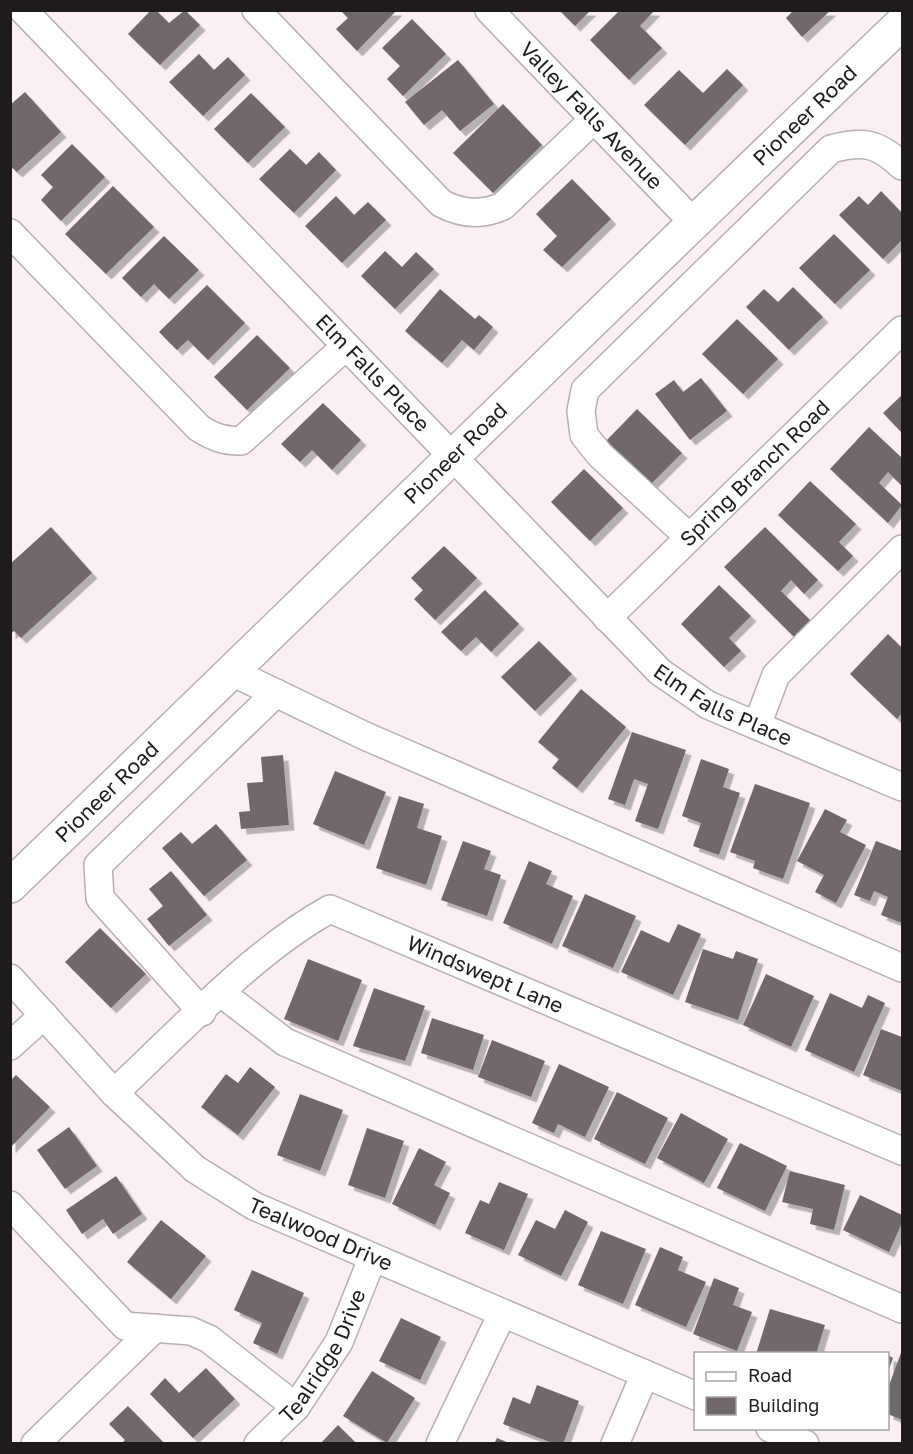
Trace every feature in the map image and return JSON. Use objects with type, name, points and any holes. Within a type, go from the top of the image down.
[{"type":"main road","name":"Pioneer Road","points":[[10,886],[454,458],[693,222],[903,23]]},
{"type":"street","name":"Elm Falls Place","points":[[23,10],[660,672],[708,705],[903,787]]},
{"type":"street","points":[[256,10],[441,203],[454,210],[489,213],[503,206],[594,119]]},
{"type":"street","name":"Valley Falls Avenue","points":[[489,10],[693,222]]},
{"type":"street","points":[[689,537],[600,454],[584,435],[581,411],[585,390],[831,149],[852,143],[870,145],[888,152],[903,166]]},
{"type":"street","points":[[10,234],[198,428],[225,441],[241,441],[346,346]]},
{"type":"street","name":"Spring Branch Road","points":[[607,618],[903,330]]},
{"type":"street","points":[[757,725],[776,675],[903,549]]},
{"type":"street","points":[[232,672],[366,736],[903,968]]},
{"type":"street","points":[[202,1012],[100,898],[98,866],[276,693]]},
{"type":"street","name":"Windswept Lane","points":[[114,1093],[221,993],[299,926],[330,909],[903,1151]]},
{"type":"street","name":"Tealwood Drive","points":[[10,978],[114,1093],[195,1169],[254,1206],[372,1259],[694,1395]]},
{"type":"street","points":[[221,993],[285,1042],[903,1309]]},
{"type":"street","points":[[10,1046],[44,1015]]},
{"type":"street","points":[[10,1205],[125,1326],[191,1331],[209,1339],[296,1407]]},
{"type":"street","name":"Tealridge Drive","points":[[258,1443],[296,1407],[339,1342],[372,1259]]},
{"type":"street","points":[[440,1443],[502,1314]]},
{"type":"street","points":[[35,1443],[155,1328]]},
{"type":"street","points":[[615,1443],[645,1374]]},
{"type":"street","points":[[776,1430],[805,1443]]},
{"type":"building","points":[[151,10],[156,10],[169,23],[185,10],[200,25],[160,65],[128,34]]},
{"type":"building","points":[[340,10],[397,10],[357,51],[336,29],[348,18]]},
{"type":"building","points":[[559,10],[591,10],[575,26]]},
{"type":"building","points":[[620,10],[655,10],[640,26],[662,48],[629,80],[590,40]]},
{"type":"building","points":[[794,10],[831,10],[802,37],[786,18]]},
{"type":"building","points":[[412,19],[446,54],[403,96],[387,79],[400,66],[382,48]]},
{"type":"building","points":[[199,54],[214,70],[228,57],[245,75],[203,116],[169,82]]},
{"type":"building","points":[[458,60],[494,104],[460,131],[442,110],[424,125],[405,102]]},
{"type":"building","points":[[727,69],[743,85],[685,145],[644,105],[679,70],[703,93]]},
{"type":"building","points":[[25,92],[61,132],[17,172],[10,166],[10,105]]},
{"type":"building","points":[[251,93],[285,127],[248,163],[214,129]]},
{"type":"building","points":[[503,104],[542,145],[493,193],[453,153]]},
{"type":"building","points":[[72,144],[105,177],[61,221],[41,200],[53,187],[41,175]]},
{"type":"building","points":[[290,149],[306,165],[319,152],[336,170],[294,213],[259,179]]},
{"type":"building","points":[[572,179],[611,219],[562,267],[543,250],[557,236],[536,214]]},
{"type":"building","points":[[113,186],[154,227],[106,274],[65,234]]},
{"type":"building","points":[[881,191],[902,213],[902,240],[883,259],[839,215],[859,196],[868,205]]},
{"type":"building","points":[[336,196],[354,215],[368,202],[386,220],[342,263],[305,226]]},
{"type":"building","points":[[834,234],[870,270],[835,304],[799,268]]},
{"type":"building","points":[[164,236],[199,270],[169,299],[154,284],[141,297],[122,278]]},
{"type":"building","points":[[385,251],[402,267],[416,252],[434,269],[395,309],[361,276]]},
{"type":"building","points":[[207,285],[245,323],[208,360],[188,340],[177,350],[159,332]]},
{"type":"building","points":[[793,287],[823,317],[789,350],[746,307],[764,289],[778,302]]},
{"type":"building","points":[[440,289],[475,319],[479,315],[493,327],[474,350],[462,340],[442,363],[405,331]]},
{"type":"building","points":[[737,319],[778,359],[743,394],[702,354]]},
{"type":"building","points":[[257,335],[290,368],[247,410],[214,377]]},
{"type":"building","points":[[701,378],[727,411],[690,440],[655,394],[674,380],[683,392]]},
{"type":"building","points":[[902,395],[902,433],[883,413]]},
{"type":"building","points":[[323,403],[361,440],[332,470],[312,450],[300,462],[281,444]]},
{"type":"building","points":[[637,409],[682,453],[650,485],[606,441]]},
{"type":"building","points":[[869,427],[902,458],[902,486],[888,472],[879,483],[902,505],[888,523],[830,469]]},
{"type":"building","points":[[584,469],[623,508],[590,541],[551,502]]},
{"type":"building","points":[[810,481],[856,524],[839,542],[853,556],[838,571],[778,515]]},
{"type":"building","points":[[51,527],[92,573],[21,638],[14,631],[10,634],[10,564]]},
{"type":"building","points":[[765,527],[818,580],[804,594],[791,580],[781,591],[812,622],[796,639],[724,567]]},
{"type":"building","points":[[444,546],[477,578],[435,620],[414,599],[423,590],[411,578]]},
{"type":"building","points":[[719,585],[751,616],[729,638],[741,651],[724,667],[681,624]]},
{"type":"building","points":[[485,590],[519,624],[491,652],[476,637],[461,651],[441,632]]},
{"type":"building","points":[[888,634],[902,648],[902,713],[897,719],[850,674]]},
{"type":"building","points":[[539,641],[572,674],[535,711],[501,677]]},
{"type":"building","points":[[581,689],[626,727],[577,788],[552,768],[559,759],[538,742]]},
{"type":"building","points":[[632,732],[686,750],[658,829],[635,821],[648,784],[634,779],[625,805],[608,799]]},
{"type":"building","points":[[283,755],[289,825],[241,829],[239,812],[250,811],[247,783],[263,782],[261,757]]},
{"type":"building","points":[[701,759],[729,769],[723,787],[740,793],[719,855],[693,846],[701,823],[682,816]]},
{"type":"building","points":[[335,771],[386,792],[364,845],[313,824]]},
{"type":"building","points":[[755,784],[810,803],[783,879],[753,868],[755,861],[730,852]]},
{"type":"building","points":[[399,796],[424,804],[417,828],[442,836],[426,885],[376,868]]},
{"type":"building","points":[[825,809],[847,820],[840,832],[866,845],[836,903],[815,892],[824,875],[797,861]]},
{"type":"building","points":[[216,824],[247,860],[204,896],[162,848],[181,832],[192,844]]},
{"type":"building","points":[[463,841],[491,851],[484,869],[501,875],[487,916],[441,900]]},
{"type":"building","points":[[876,841],[902,851],[902,923],[881,915],[888,897],[874,891],[870,901],[854,895]]},
{"type":"building","points":[[529,861],[552,871],[546,884],[573,896],[552,944],[503,923]]},
{"type":"building","points":[[171,871],[207,915],[169,946],[147,919],[163,906],[149,889]]},
{"type":"building","points":[[585,894],[636,916],[613,968],[562,946]]},
{"type":"building","points":[[678,924],[701,934],[673,995],[621,972],[641,930],[669,943]]},
{"type":"building","points":[[100,928],[146,974],[111,1008],[65,962]]},
{"type":"building","points":[[703,949],[733,959],[736,951],[758,959],[738,1020],[685,1002]]},
{"type":"building","points":[[308,959],[362,980],[338,1041],[284,1019]]},
{"type":"building","points":[[766,974],[814,996],[791,1047],[743,1025]]},
{"type":"building","points":[[374,988],[425,1006],[405,1061],[353,1046]]},
{"type":"building","points":[[830,993],[862,1008],[868,995],[885,1003],[854,1072],[805,1050]]},
{"type":"building","points":[[432,1018],[484,1035],[473,1070],[421,1053]]},
{"type":"building","points":[[881,1029],[902,1037],[902,1091],[863,1075]]},
{"type":"building","points":[[492,1040],[545,1061],[531,1097],[478,1077]]},
{"type":"building","points":[[559,1064],[609,1087],[585,1137],[558,1124],[554,1133],[532,1123]]},
{"type":"building","points":[[250,1067],[275,1087],[238,1135],[201,1107],[226,1074],[238,1083]]},
{"type":"building","points":[[16,1075],[50,1107],[10,1148],[10,1081]]},
{"type":"building","points":[[617,1092],[668,1118],[645,1164],[594,1139]]},
{"type":"building","points":[[300,1094],[343,1110],[320,1171],[277,1155]]},
{"type":"building","points":[[681,1113],[728,1139],[704,1183],[657,1158]]},
{"type":"building","points":[[69,1127],[97,1166],[65,1189],[37,1150]]},
{"type":"building","points":[[367,1128],[404,1141],[385,1198],[348,1185]]},
{"type":"building","points":[[740,1143],[787,1166],[765,1211],[717,1188]]},
{"type":"building","points":[[419,1148],[446,1162],[434,1185],[450,1193],[435,1225],[392,1204]]},
{"type":"building","points":[[790,1171],[845,1185],[834,1230],[810,1224],[813,1209],[782,1202]]},
{"type":"building","points":[[116,1176],[142,1214],[113,1234],[103,1219],[82,1234],[66,1210]]},
{"type":"building","points":[[499,1182],[528,1194],[504,1250],[465,1233],[480,1200],[489,1204]]},
{"type":"building","points":[[860,1195],[902,1215],[902,1223],[889,1252],[843,1230]]},
{"type":"building","points":[[565,1210],[588,1222],[561,1276],[518,1255],[536,1220],[555,1229]]},
{"type":"building","points":[[161,1220],[206,1256],[171,1299],[127,1262]]},
{"type":"building","points":[[601,1231],[646,1249],[623,1304],[578,1285]]},
{"type":"building","points":[[660,1247],[683,1257],[678,1270],[706,1282],[686,1327],[635,1305]]},
{"type":"building","points":[[252,1270],[304,1293],[277,1354],[253,1343],[262,1323],[234,1310]]},
{"type":"building","points":[[714,1278],[739,1288],[733,1305],[752,1312],[737,1351],[693,1334]]},
{"type":"building","points":[[770,1309],[825,1325],[817,1352],[757,1352]]},
{"type":"building","points":[[401,1318],[441,1337],[420,1380],[379,1361]]},
{"type":"building","points":[[902,1350],[902,1420],[889,1414],[889,1385]]},
{"type":"building","points":[[889,1356],[893,1358],[889,1369]]},
{"type":"building","points":[[206,1368],[235,1399],[193,1438],[150,1394],[165,1378],[179,1393]]},
{"type":"building","points":[[372,1371],[415,1398],[387,1443],[343,1416]]},
{"type":"building","points":[[537,1385],[579,1401],[563,1444],[555,1444],[503,1424],[513,1397],[530,1404]]},
{"type":"building","points":[[128,1406],[165,1444],[121,1444],[125,1440],[109,1424]]},
{"type":"building","points":[[338,1425],[357,1444],[320,1444]]},
{"type":"building","points":[[497,1438],[509,1443],[509,1444],[494,1444]]}]
